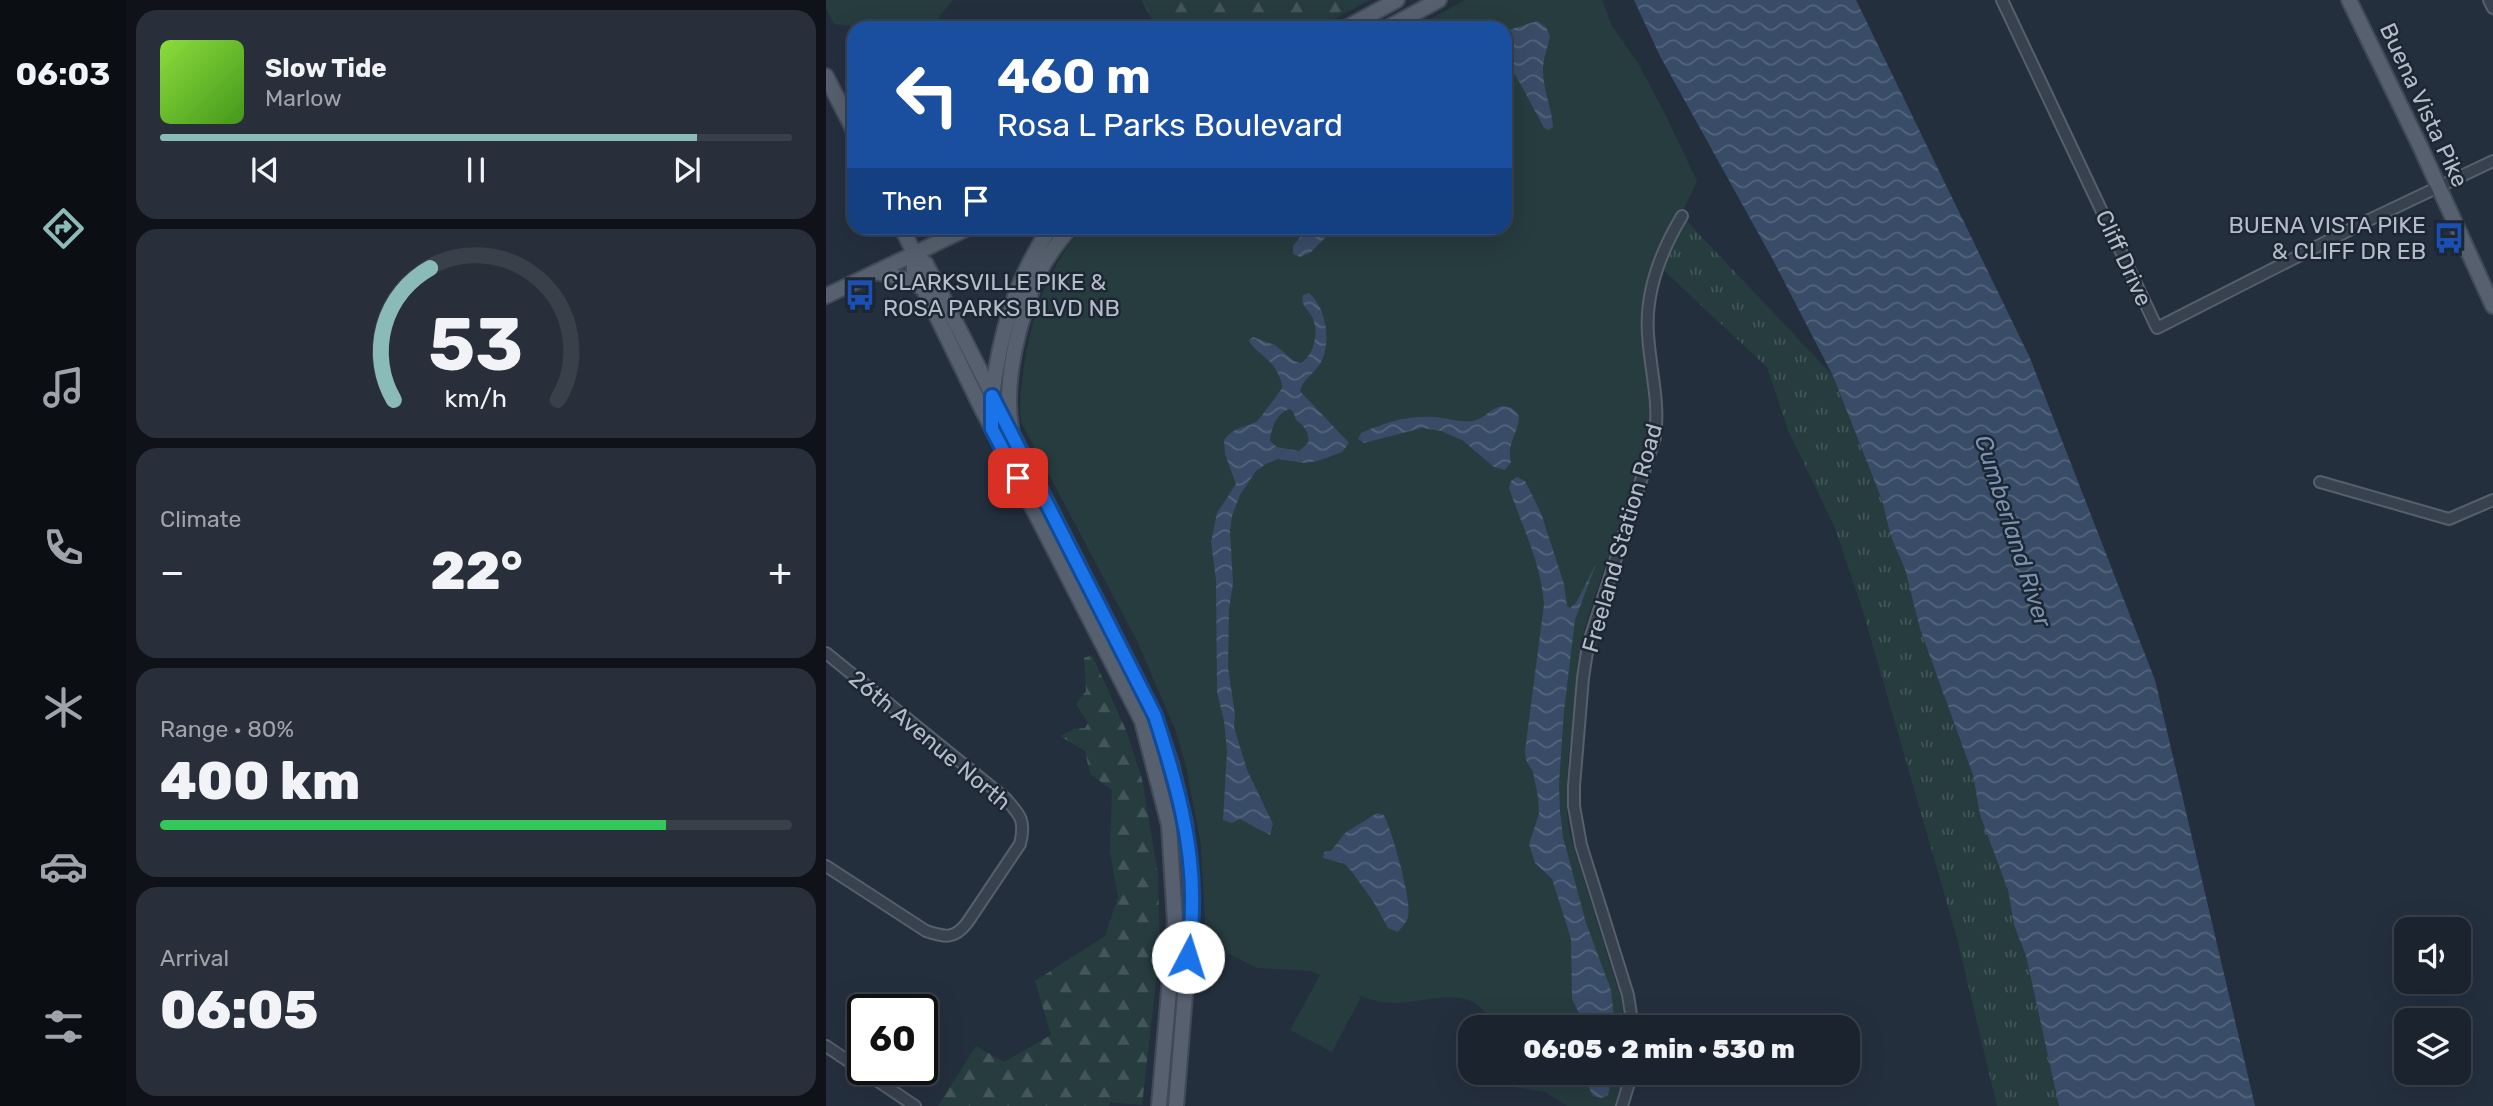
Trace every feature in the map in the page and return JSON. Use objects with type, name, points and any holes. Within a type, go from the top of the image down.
[{"type":"main road","points":[[1359,21],[1397,0]]},
{"type":"main road","points":[[1400,21],[1438,0]]},
{"type":"main road","name":"Buena Vista Pike","points":[[2349,0],[2493,306]]},
{"type":"main road","points":[[826,76],[847,117]]},
{"type":"main road","points":[[905,235],[914,253],[926,264],[1155,716],[1185,823],[1192,908],[1175,1106]]},
{"type":"main road","points":[[826,296],[952,235]]},
{"type":"main road","points":[[992,429],[992,396],[1011,303],[1028,264],[1047,235]]},
{"type":"main road","points":[[1013,435],[1009,398],[1023,317],[1040,271],[1065,235]]},
{"type":"main road","points":[[914,253],[915,270],[923,288],[1142,721],[1170,825],[1175,921],[1159,1106]]},
{"type":"main road","points":[[875,272],[910,280],[923,288]]},
{"type":"street","name":"Cliff Drive","points":[[2002,0],[2157,328],[2368,220],[2493,161]]},
{"type":"street","points":[[2489,0],[2493,8]]},
{"type":"street","name":"Freeland Station Road","points":[[1631,1015],[1624,983],[1581,845],[1574,806],[1576,759],[1588,645],[1656,437],[1657,404],[1647,333],[1648,315],[1661,252],[1682,216]]},
{"type":"street","points":[[2320,482],[2449,519],[2493,500]]},
{"type":"street","name":"26th Avenue North","points":[[826,653],[1005,798],[1022,819],[1023,834],[1020,844],[959,933],[942,937],[926,932],[826,866]]},
{"type":"street","points":[[826,1046],[915,1106]]},
{"type":"street","points":[[1622,1106],[1628,1085]]},
{"type":"green space","points":[[826,0],[953,0],[936,21],[847,21],[847,26],[834,24],[826,8]]},
{"type":"green space","points":[[1142,0],[1370,0],[1330,21],[1152,21]]},
{"type":"green space","points":[[1465,0],[1602,0],[1612,26],[1638,63],[1697,181],[1658,265],[1642,323],[1650,419],[1648,434],[1585,627],[1568,762],[1567,813],[1570,835],[1621,999],[1623,1015],[1486,1015],[1473,1002],[1463,998],[1390,1003],[1357,994],[1361,997],[1332,1052],[1290,1030],[1320,975],[1310,971],[1257,968],[1223,951],[1205,923],[1201,845],[1186,766],[1175,729],[1137,641],[1021,422],[1020,401],[1027,348],[1043,293],[1060,259],[1077,235],[1512,235],[1512,21],[1427,21]]},
{"type":"green space","points":[[1682,216],[1833,376],[1882,500],[1891,537],[1905,569],[1920,629],[1973,775],[1980,815],[2008,890],[2014,925],[2026,956],[2059,1106],[1997,1106],[1957,938],[1862,608],[1835,528],[1788,430],[1767,367],[1658,265]]},
{"type":"green space","points":[[1092,655],[1126,730],[1142,779],[1158,875],[1160,946],[1142,1105],[1110,1102],[1109,1106],[938,1106],[976,1046],[1004,1062],[1051,1035],[1035,981],[1105,936],[1118,897],[1110,852],[1112,790],[1090,774],[1085,751],[1060,736],[1074,729],[1085,728],[1088,723],[1076,704],[1086,691],[1084,658]]},
{"type":"green space","points":[[1502,1085],[1622,1085],[1615,1106],[1567,1106],[1545,1092]]},
{"type":"water","name":"Cumberland River","points":[[1634,0],[1856,0],[2030,358],[2155,680],[2255,1106],[2059,1106],[2026,956],[2014,925],[2008,890],[1980,815],[1973,775],[1920,629],[1905,569],[1891,537],[1882,500],[1833,376],[1772,258],[1660,56]]},
{"type":"water","points":[[1537,21],[1546,27],[1550,36],[1543,70],[1553,127],[1549,130],[1544,128],[1512,73],[1512,29]]},
{"type":"water","points":[[1302,235],[1328,235],[1310,253],[1300,257],[1293,254],[1293,246]]},
{"type":"water","points":[[1309,293],[1315,299],[1323,315],[1326,343],[1320,364],[1304,382],[1300,391],[1349,443],[1342,452],[1318,461],[1304,463],[1278,459],[1256,471],[1240,495],[1230,531],[1233,583],[1229,610],[1228,667],[1235,715],[1234,727],[1247,770],[1273,824],[1270,835],[1240,819],[1232,823],[1223,820],[1227,751],[1217,692],[1216,580],[1211,542],[1217,513],[1236,484],[1225,454],[1224,440],[1235,430],[1256,422],[1282,388],[1274,367],[1249,340],[1253,337],[1275,345],[1294,361],[1301,363],[1306,359],[1315,341],[1315,327],[1303,304],[1303,295]],"holes":[[[1284,411],[1293,411],[1308,436],[1308,443],[1299,451],[1277,447],[1270,441],[1278,418]]]},
{"type":"water","points":[[1502,406],[1512,408],[1519,416],[1511,444],[1511,462],[1505,470],[1494,467],[1462,440],[1441,431],[1422,428],[1364,443],[1358,439],[1361,433],[1397,420],[1425,417],[1473,421]]},
{"type":"water","points":[[1517,477],[1525,481],[1541,513],[1564,584],[1567,606],[1570,608],[1576,603],[1596,564],[1575,620],[1564,711],[1559,784],[1560,812],[1563,837],[1586,923],[1611,990],[1614,1015],[1580,1015],[1572,999],[1571,939],[1552,879],[1535,863],[1529,844],[1539,814],[1533,772],[1526,760],[1525,751],[1544,604],[1535,559],[1509,488],[1511,481]]},
{"type":"water","points":[[1377,813],[1384,815],[1388,823],[1407,898],[1408,918],[1398,932],[1388,928],[1373,901],[1345,864],[1323,858],[1324,852],[1331,851],[1345,833]]},
{"type":"water","points":[[1610,1085],[1608,1095],[1601,1098],[1593,1096],[1588,1086]]},
{"type":"place","name":"BUENA VISTA PIKE & CLIFF DR EB","points":[[2449,238]]},
{"type":"place","name":"CLARKSVILLE PIKE & ROSA PARKS BLVD NB","points":[[860,295]]},
{"type":"route","points":[[1018,478],[992,429],[992,396],[1155,716],[1171,764],[1185,823],[1192,908],[1188,957]]}]
